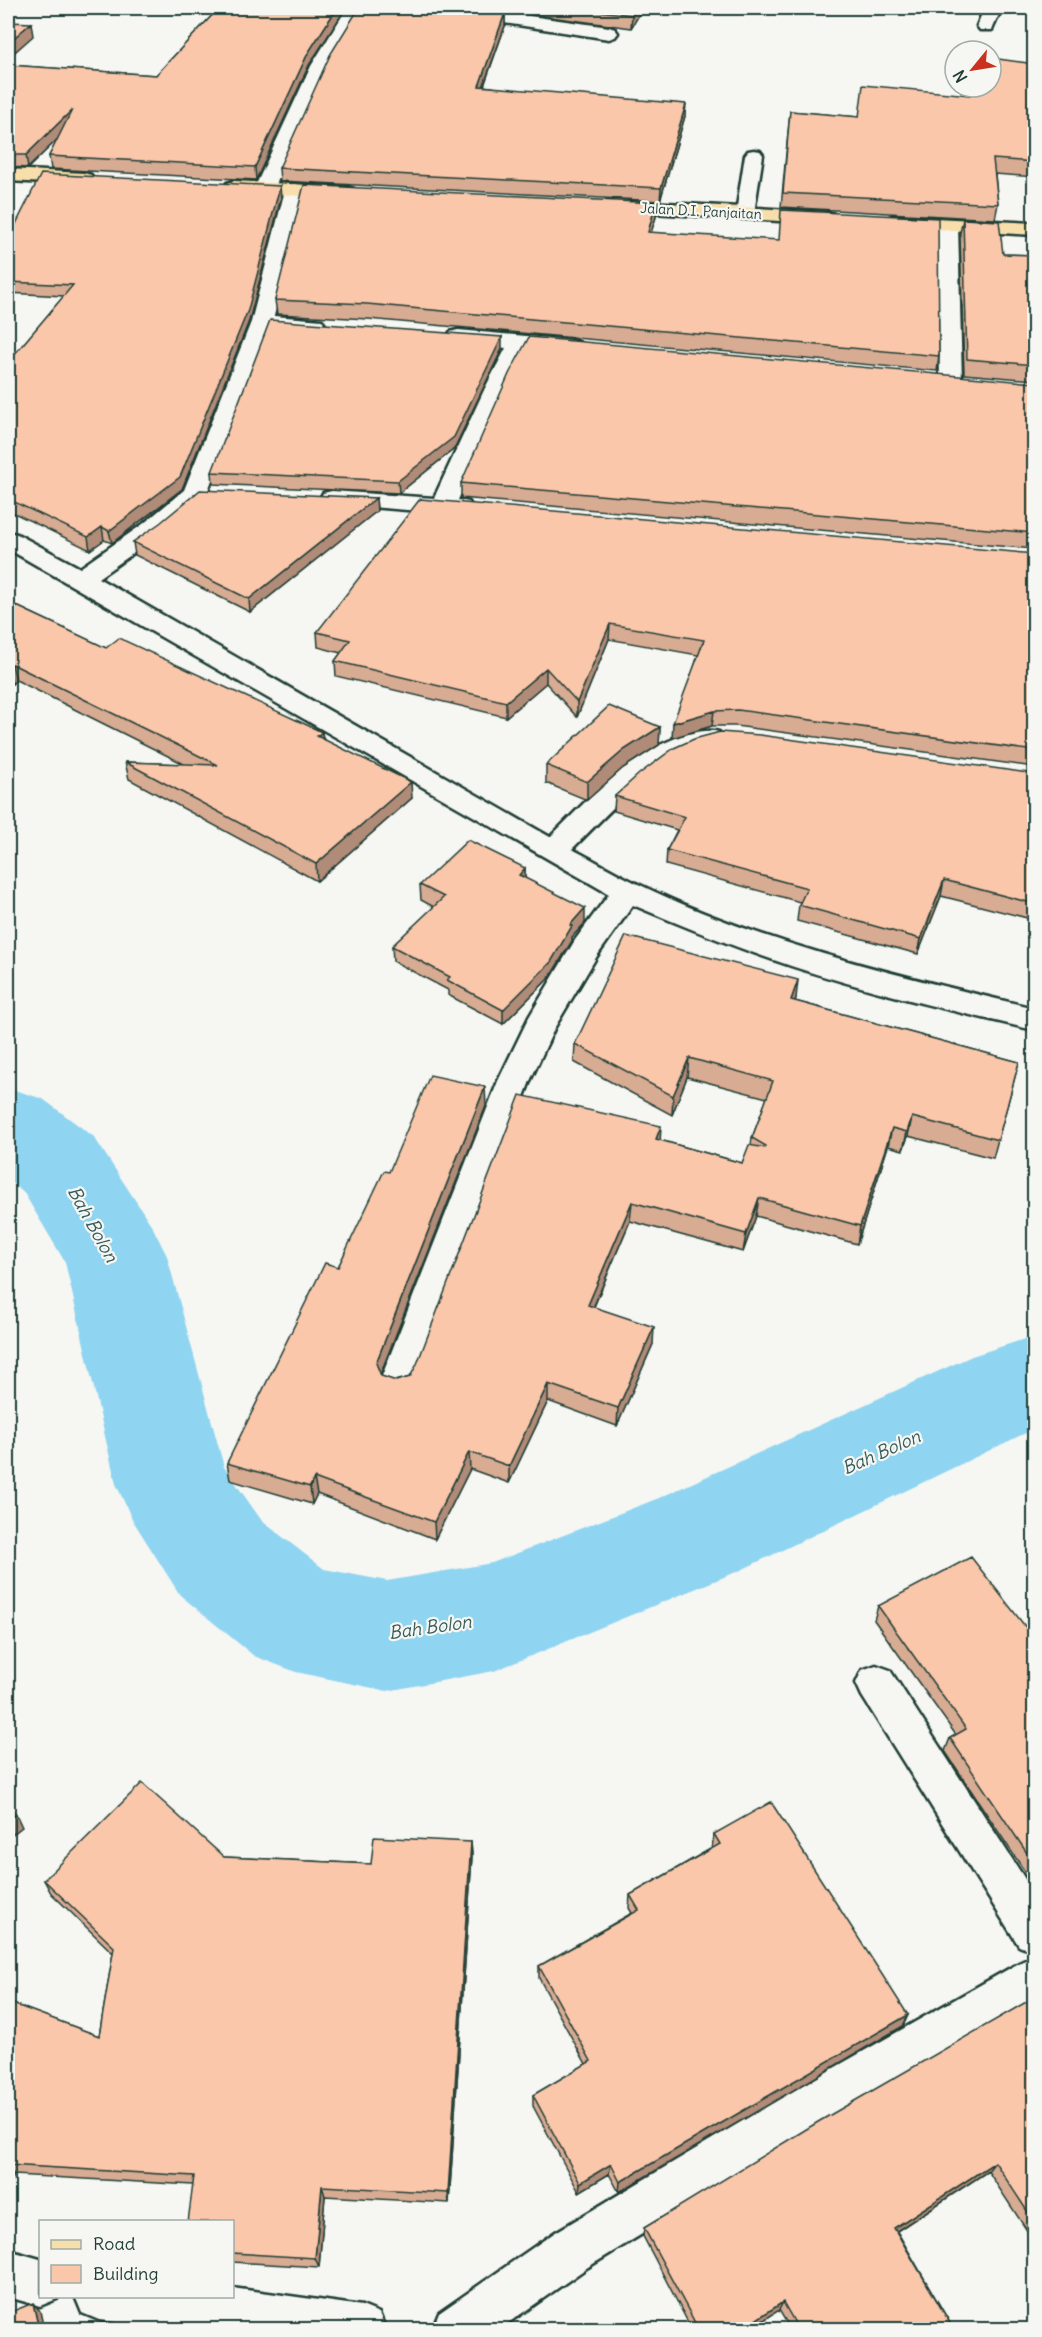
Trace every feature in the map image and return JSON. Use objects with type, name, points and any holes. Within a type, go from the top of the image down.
[{"type":"main road","points":[[8,175],[101,180]]},
{"type":"main road","points":[[217,186],[366,194]]},
{"type":"main road","name":"Jalan D.I. Panjaitan","points":[[593,205],[846,219]]},
{"type":"main road","points":[[869,220],[1035,229]]},
{"type":"street","points":[[264,189],[320,66],[356,8]]},
{"type":"street","points":[[438,8],[609,33]]},
{"type":"street","points":[[986,26],[993,8]]},
{"type":"street","points":[[81,579],[207,494],[262,321],[295,190]]},
{"type":"street","points":[[948,225],[951,382]]},
{"type":"street","points":[[262,321],[333,326]]},
{"type":"street","points":[[439,335],[591,349]]},
{"type":"street","points":[[443,506],[496,388],[520,343]]},
{"type":"street","points":[[928,380],[975,384]]},
{"type":"street","points":[[309,497],[478,509]]},
{"type":"street","points":[[8,539],[553,851],[627,891],[706,924],[801,958],[948,999],[1035,1020]]},
{"type":"street","points":[[553,851],[633,774],[660,757],[690,743],[715,736],[737,738]]},
{"type":"street","points":[[398,1381],[518,1072],[540,1025],[586,948],[627,891]]},
{"type":"street","points":[[876,1683],[1035,1931]]},
{"type":"street","points":[[456,2330],[571,2250],[797,2114],[1035,1978]]},
{"type":"street","points":[[8,2274],[39,2282]]},
{"type":"street","points":[[116,2298],[286,2318],[362,2330]]},
{"type":"lane","points":[[745,213],[754,155]]},
{"type":"building","points":[[219,8],[337,8],[308,53],[255,167],[49,156],[72,110],[26,155],[8,155],[8,65],[156,75]]},
{"type":"building","points":[[359,8],[467,8],[505,13],[479,86],[686,104],[661,188],[279,168],[330,55]]},
{"type":"building","points":[[573,8],[636,8],[632,15]]},
{"type":"building","points":[[8,22],[31,23],[8,43]]},
{"type":"building","points":[[1003,60],[1035,64],[1035,162],[993,159],[998,204],[783,193],[790,111],[859,117],[863,85],[943,92],[943,99],[1003,99]]},
{"type":"building","points":[[41,174],[280,186],[248,310],[180,477],[109,531],[102,527],[88,537],[8,499],[8,362],[73,285],[8,282],[8,240]]},
{"type":"building","points":[[304,185],[656,203],[648,232],[779,240],[781,210],[938,218],[939,356],[367,304],[275,300]]},
{"type":"building","points":[[963,219],[999,221],[1003,254],[1035,255],[1035,365],[967,359]]},
{"type":"building","points":[[270,320],[502,337],[454,437],[398,481],[212,472]]},
{"type":"building","points":[[529,337],[1035,383],[1035,533],[461,483],[509,374]]},
{"type":"building","points":[[200,490],[376,498],[249,599],[133,542]]},
{"type":"building","points":[[420,499],[1035,554],[1035,751],[738,710],[714,711],[673,723],[704,640],[610,624],[577,702],[546,668],[506,702],[335,661],[350,640],[317,632]]},
{"type":"building","points":[[8,602],[106,648],[119,638],[322,732],[317,736],[411,782],[316,864],[125,762],[218,765],[12,664],[8,667]]},
{"type":"building","points":[[609,706],[660,727],[624,750],[587,782],[546,765]]},
{"type":"building","points":[[720,732],[760,735],[1035,774],[1035,904],[944,880],[921,939],[799,905],[807,888],[667,850],[685,817],[615,796],[639,774],[674,748],[694,739]]},
{"type":"building","points":[[468,840],[525,868],[519,875],[585,908],[570,925],[572,926],[551,962],[503,1010],[447,980],[450,977],[392,946],[444,897],[420,885]]},
{"type":"building","points":[[626,936],[798,980],[791,1000],[1019,1062],[998,1140],[912,1117],[907,1132],[892,1128],[860,1226],[759,1198],[746,1234],[632,1202],[588,1305],[654,1327],[618,1408],[548,1384],[509,1466],[469,1452],[434,1522],[314,1478],[310,1487],[227,1463],[325,1263],[338,1267],[384,1171],[389,1172],[430,1075],[485,1087],[376,1363],[381,1376],[396,1381],[410,1377],[417,1364],[520,1095],[661,1126],[656,1139],[742,1163],[749,1145],[765,1148],[766,1146],[752,1138],[773,1081],[689,1058],[673,1096],[575,1044]]},
{"type":"building","points":[[971,1557],[1035,1639],[1035,1865],[950,1738],[966,1729],[878,1606]]},
{"type":"building","points":[[142,1783],[224,1857],[371,1864],[374,1837],[471,1842],[448,2193],[322,2186],[315,2258],[234,2253],[234,2220],[188,2220],[194,2176],[8,2165],[8,2002],[99,2036],[114,1947],[44,1880]]},
{"type":"building","points":[[771,1802],[908,2015],[620,2182],[611,2164],[580,2183],[533,2095],[591,2061],[539,1966],[639,1910],[630,1895],[720,1844],[714,1834]]},
{"type":"building","points":[[8,1803],[16,1814],[8,1820]]},
{"type":"building","points":[[1035,1997],[1035,2223],[995,2162],[894,2228],[954,2330],[799,2330],[783,2302],[740,2330],[699,2330],[644,2228],[818,2122]]},
{"type":"building","points":[[33,2303],[39,2330],[8,2330],[8,2313]]},
{"type":"waterway","name":"Bah Bolon","points":[[8,1126],[59,1165],[115,1256],[172,1484],[221,1558],[296,1618],[387,1636],[494,1617],[700,1534],[1011,1389],[1034,1382]]}]
